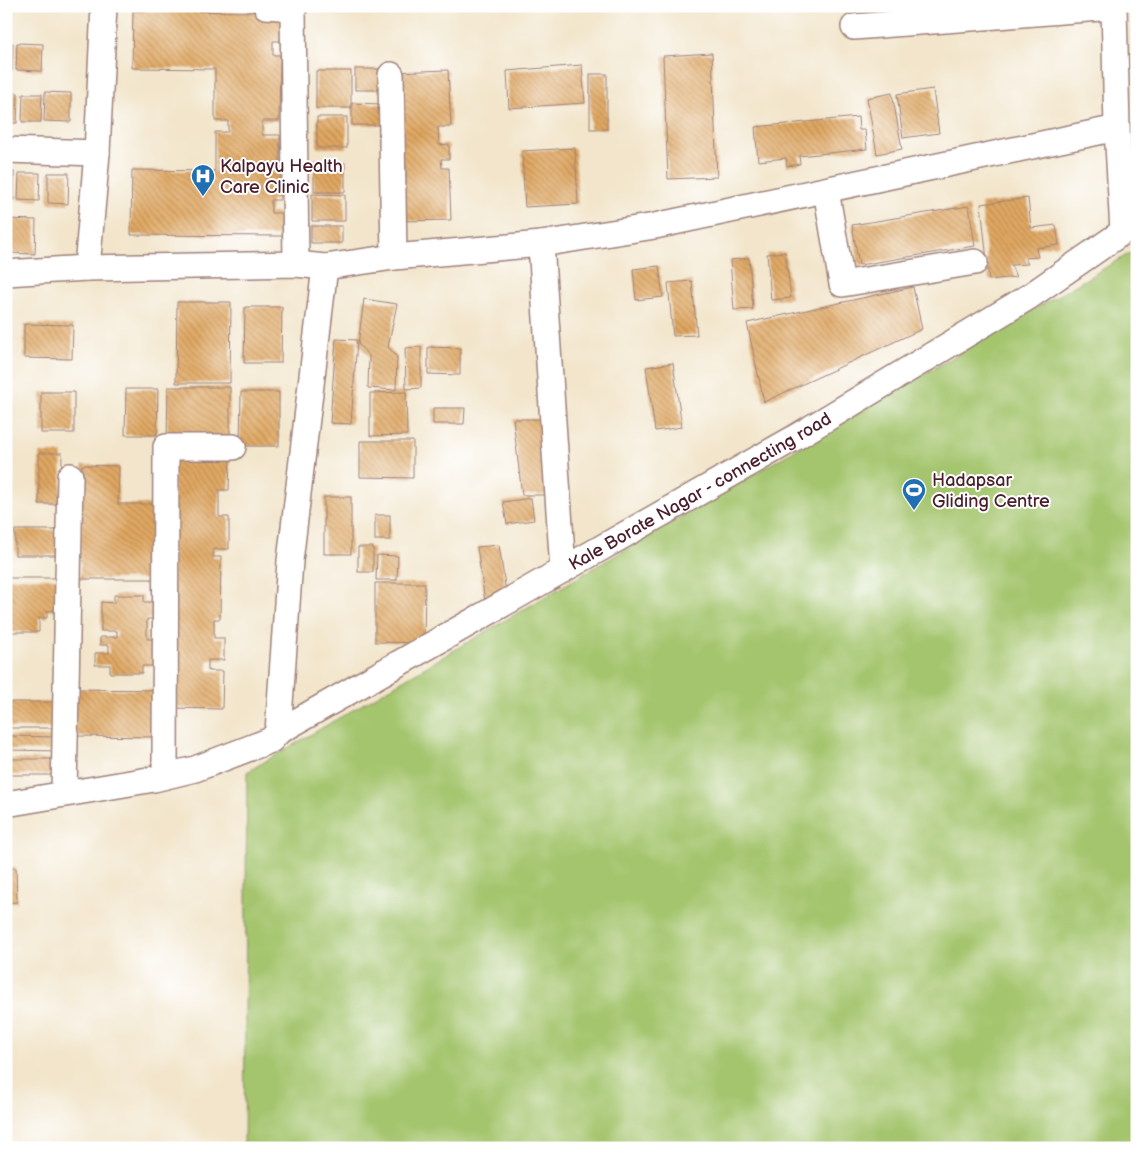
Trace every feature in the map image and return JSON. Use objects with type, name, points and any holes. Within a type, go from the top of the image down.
[{"type":"street","points":[[87,268],[97,153],[104,6]]},
{"type":"street","points":[[266,6],[293,8],[296,264]]},
{"type":"street","points":[[854,27],[1114,7],[1117,128],[1130,227]]},
{"type":"street","points":[[391,75],[394,258]]},
{"type":"street","points":[[6,273],[87,268],[296,264],[325,267],[394,258],[541,244],[655,226],[1117,128]]},
{"type":"street","points":[[6,150],[97,153]]},
{"type":"street","points":[[826,190],[842,284],[975,262]]},
{"type":"street","name":"Kale Borate Nagar - connecting road","points":[[6,804],[166,776],[195,769],[275,736],[791,440],[1021,301],[1130,227]]},
{"type":"street","points":[[541,244],[563,570]]},
{"type":"street","points":[[275,736],[290,562],[325,267]]},
{"type":"street","points":[[166,776],[166,447],[233,447]]},
{"type":"street","points":[[64,794],[70,476]]},
{"type":"green space","name":"Hadapsar Gliding Centre","points":[[1137,249],[1137,1148],[244,1148],[247,772]]},
{"type":"building","points":[[133,11],[283,12],[283,41],[273,41],[273,55],[280,55],[279,121],[262,121],[262,135],[280,135],[280,200],[271,200],[271,213],[283,213],[283,236],[131,235],[132,170],[215,171],[215,132],[228,132],[228,121],[215,121],[215,69],[132,68]]},
{"type":"building","points":[[6,43],[13,43],[12,71],[6,71]]},
{"type":"building","points":[[17,43],[43,44],[42,71],[16,70]]},
{"type":"building","points":[[712,53],[717,177],[668,179],[663,56]]},
{"type":"building","points":[[582,65],[585,103],[509,108],[507,71]]},
{"type":"building","points":[[355,69],[386,69],[386,90],[355,90]]},
{"type":"building","points":[[448,70],[451,127],[438,127],[439,145],[449,144],[449,159],[441,159],[442,168],[449,168],[451,220],[401,221],[395,72]]},
{"type":"building","points":[[316,71],[351,71],[351,108],[316,108]]},
{"type":"building","points":[[590,74],[607,74],[607,129],[590,129]]},
{"type":"building","points":[[933,89],[939,133],[903,138],[897,94]]},
{"type":"building","points":[[45,92],[71,93],[71,122],[44,121]]},
{"type":"building","points":[[6,93],[18,93],[17,123],[6,123]]},
{"type":"building","points":[[892,93],[902,149],[877,154],[867,98]]},
{"type":"building","points":[[23,94],[42,94],[41,122],[22,122]]},
{"type":"building","points":[[352,103],[384,104],[384,125],[352,125]]},
{"type":"building","points":[[317,117],[347,117],[347,148],[317,148]]},
{"type":"building","points":[[858,117],[859,130],[865,130],[867,149],[799,156],[800,164],[787,166],[786,158],[758,161],[755,127]]},
{"type":"building","points":[[575,148],[578,204],[525,207],[522,151]]},
{"type":"building","points":[[314,163],[345,163],[345,192],[314,192]]},
{"type":"building","points":[[6,172],[14,172],[14,200],[6,200]]},
{"type":"building","points":[[19,173],[40,173],[39,201],[18,200]]},
{"type":"building","points":[[48,173],[69,173],[68,204],[48,203]]},
{"type":"building","points":[[312,194],[345,195],[345,221],[312,221]]},
{"type":"building","points":[[1028,198],[1031,228],[1056,225],[1059,245],[1036,248],[1038,257],[1025,258],[1028,264],[1011,265],[1016,277],[989,280],[981,204]]},
{"type":"building","points":[[969,206],[975,246],[859,265],[852,225]]},
{"type":"building","points":[[6,219],[36,220],[35,254],[6,253]]},
{"type":"building","points":[[311,226],[342,226],[342,243],[311,243]]},
{"type":"building","points":[[785,252],[791,298],[771,300],[767,254]]},
{"type":"building","points":[[749,258],[753,309],[734,310],[730,260]]},
{"type":"building","points":[[659,266],[663,297],[636,300],[633,269]]},
{"type":"building","points":[[692,281],[697,335],[673,336],[668,283]]},
{"type":"building","points":[[913,287],[922,329],[764,402],[747,323]]},
{"type":"building","points":[[364,299],[397,304],[388,347],[397,357],[396,390],[368,388],[369,356],[358,344]]},
{"type":"building","points":[[177,302],[231,302],[230,383],[176,383]]},
{"type":"building","points":[[245,307],[282,307],[281,363],[244,363]]},
{"type":"building","points":[[24,324],[73,325],[72,359],[24,358]]},
{"type":"building","points":[[336,339],[357,340],[351,424],[330,423]]},
{"type":"building","points":[[421,347],[421,388],[406,389],[405,348]]},
{"type":"building","points":[[428,347],[460,348],[460,375],[428,374]]},
{"type":"building","points":[[673,363],[682,427],[655,431],[646,367]]},
{"type":"building","points":[[168,387],[230,387],[230,439],[167,439]]},
{"type":"building","points":[[126,389],[158,389],[157,435],[125,435]]},
{"type":"building","points":[[41,392],[74,392],[74,433],[41,433]]},
{"type":"building","points":[[241,392],[279,392],[279,446],[240,446]]},
{"type":"building","points":[[406,392],[407,435],[370,436],[370,393]]},
{"type":"building","points":[[433,408],[465,408],[464,424],[433,424]]},
{"type":"building","points":[[513,419],[543,419],[551,495],[522,495]]},
{"type":"building","points":[[360,441],[413,441],[413,478],[360,477]]},
{"type":"building","points":[[39,453],[62,453],[61,504],[39,504]]},
{"type":"building","points":[[174,460],[230,460],[229,490],[219,490],[219,517],[229,517],[229,549],[214,549],[213,557],[221,557],[220,619],[214,619],[214,638],[224,638],[224,660],[208,660],[208,671],[223,671],[222,709],[171,708]]},
{"type":"building","points":[[82,465],[119,466],[118,504],[156,504],[155,579],[80,579]]},
{"type":"building","points":[[324,497],[351,497],[351,554],[324,554]]},
{"type":"building","points":[[531,498],[534,520],[507,524],[503,502]]},
{"type":"building","points":[[375,515],[390,515],[390,540],[375,540]]},
{"type":"building","points":[[15,530],[58,530],[58,555],[15,555]]},
{"type":"building","points":[[499,545],[507,599],[485,602],[477,547]]},
{"type":"building","points":[[358,547],[373,547],[373,572],[358,572]]},
{"type":"building","points":[[377,555],[398,556],[397,580],[376,580]]},
{"type":"building","points":[[6,578],[66,578],[66,610],[47,611],[47,618],[39,618],[39,632],[6,632]]},
{"type":"building","points":[[375,583],[425,583],[424,643],[375,642]]},
{"type":"building","points":[[114,595],[144,595],[144,602],[158,602],[157,619],[147,619],[147,639],[157,639],[157,666],[142,666],[142,673],[110,673],[110,665],[95,665],[95,653],[109,653],[109,645],[100,645],[100,637],[117,637],[117,631],[101,631],[101,602],[114,603]]},
{"type":"building","points":[[75,689],[162,690],[161,737],[74,736]]},
{"type":"building","points":[[6,702],[54,702],[54,728],[6,728]]},
{"type":"building","points":[[6,736],[59,737],[59,751],[6,750]]},
{"type":"building","points":[[6,759],[60,759],[60,775],[6,775]]},
{"type":"building","points":[[6,868],[16,868],[17,902],[6,903]]},
{"type":"building","points":[[6,1069],[11,1070],[8,1102],[6,1102]]},
{"type":"place","name":"Kalpayu Health Care Clinic","points":[[203,197]]},
{"type":"place","name":"Hadapsar Gliding Centre","points":[[914,511]]}]
